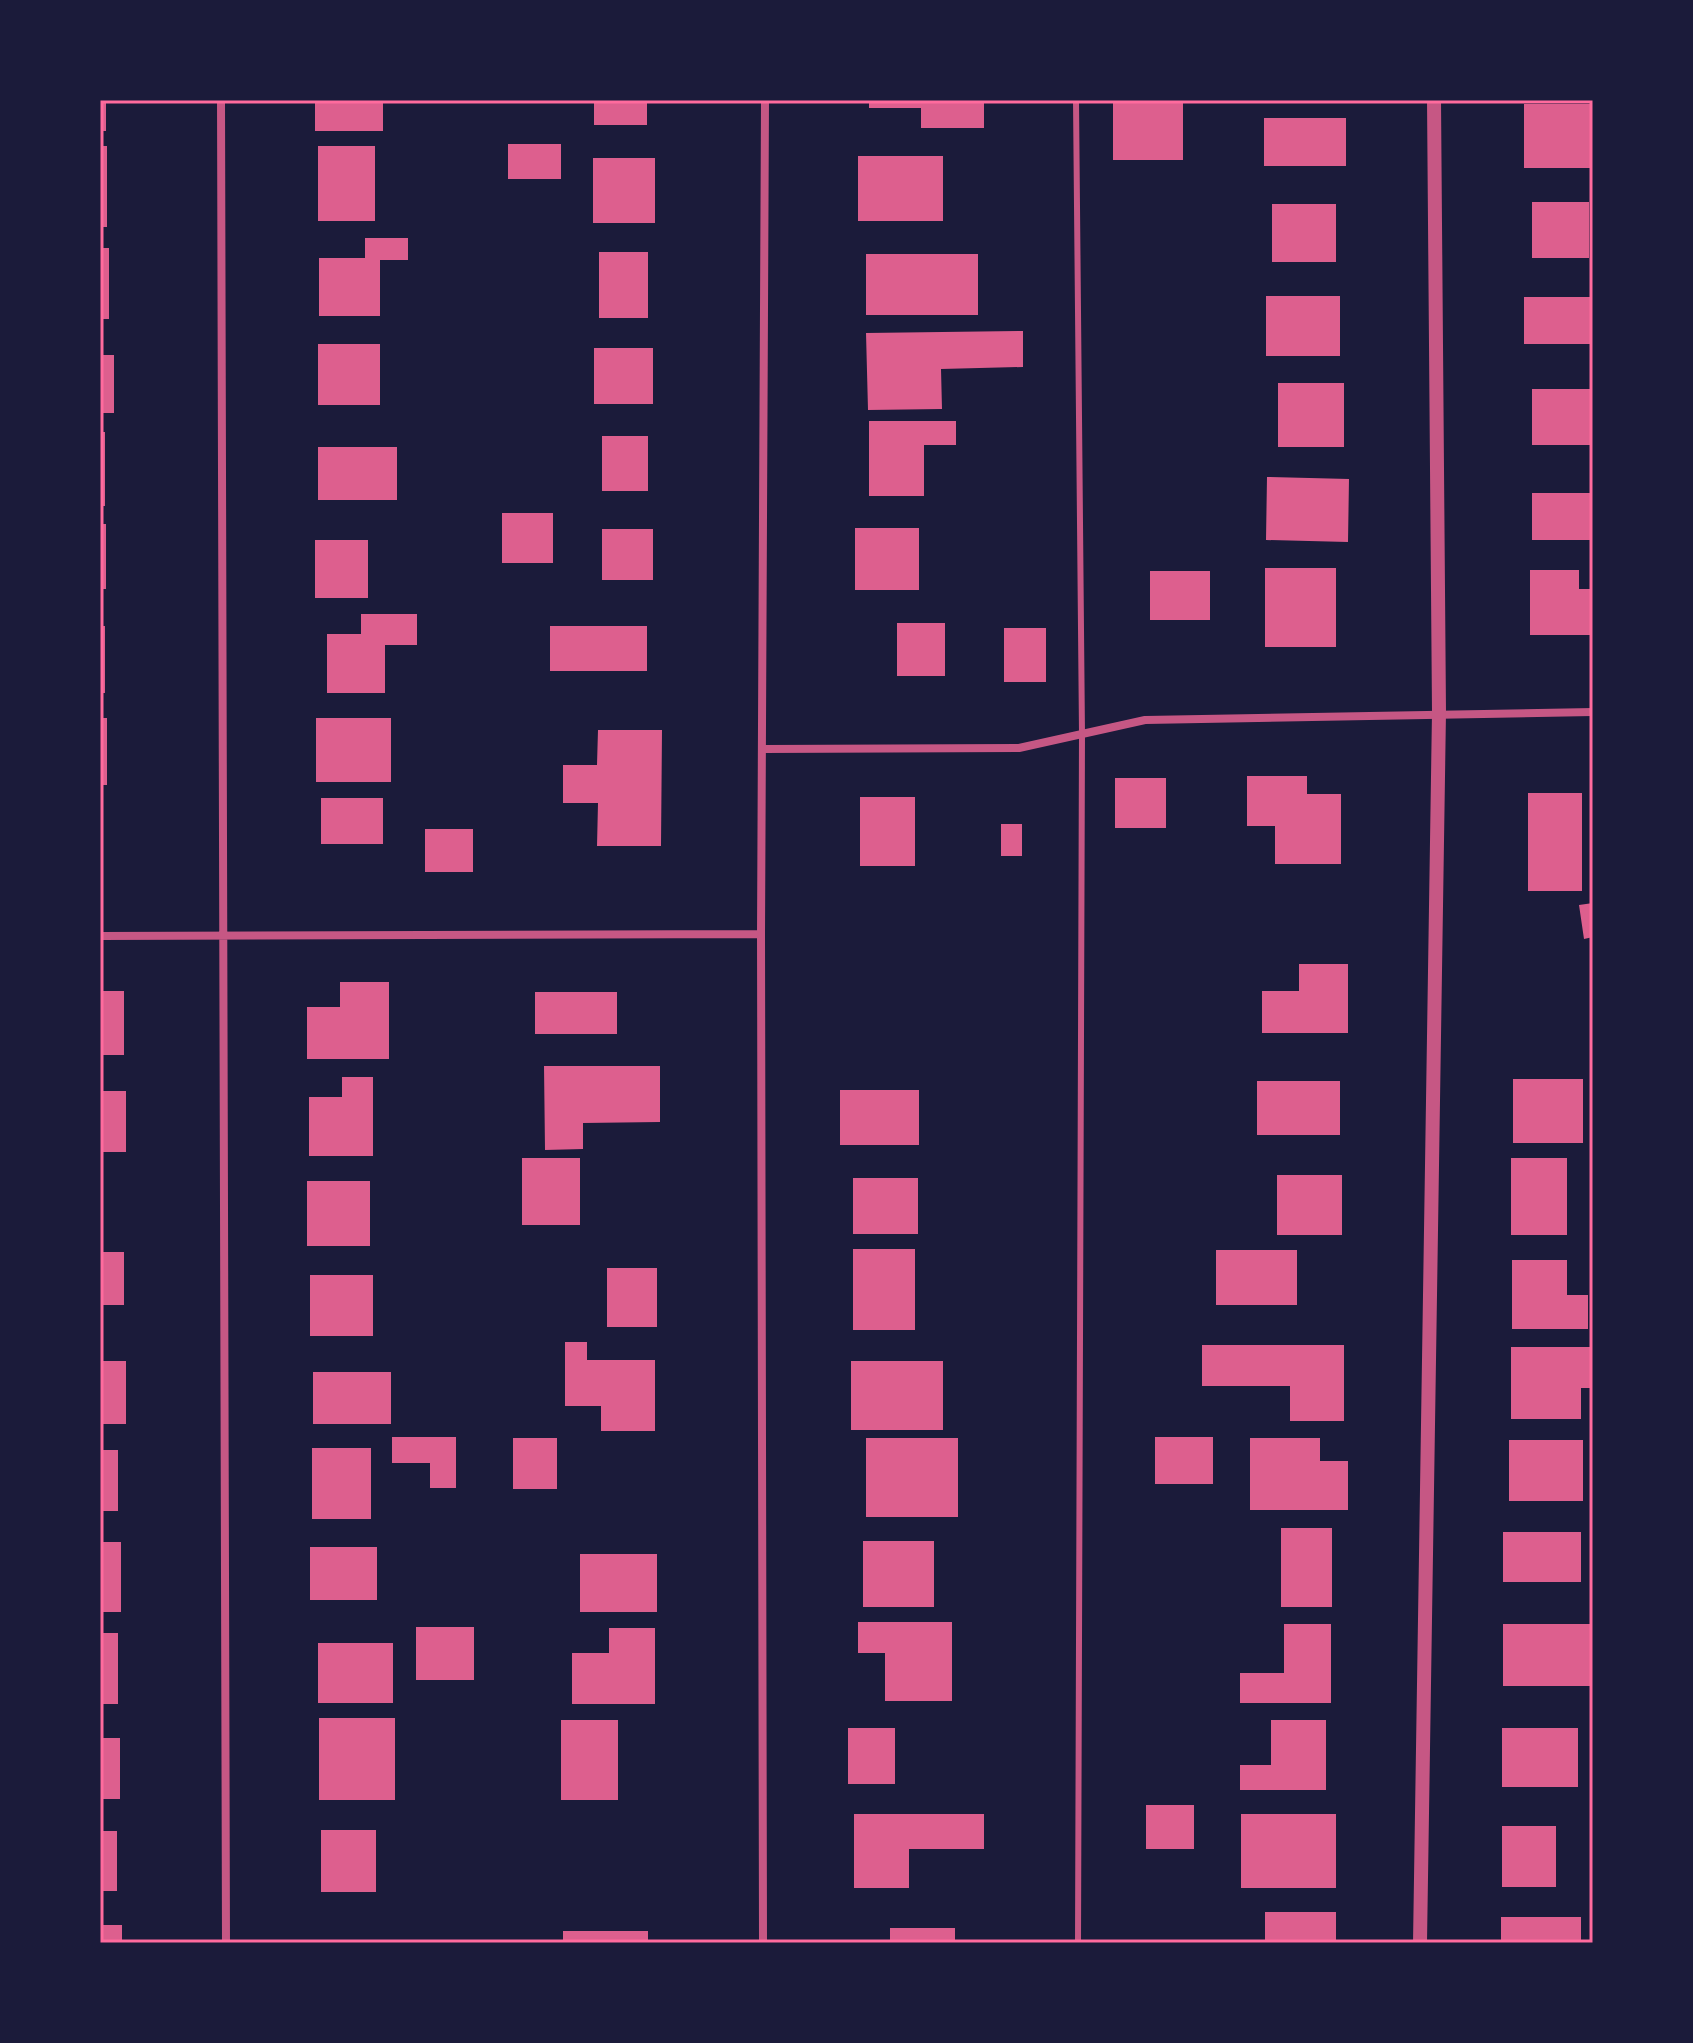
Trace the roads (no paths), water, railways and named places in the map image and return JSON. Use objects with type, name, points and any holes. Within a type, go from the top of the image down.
[{"type":"street","points":[[221,100],[226,1943]]},
{"type":"street","points":[[763,1943],[761,934],[765,100]]},
{"type":"street","points":[[1420,1943],[1439,712],[1434,100]]},
{"type":"street","points":[[763,749],[1019,748],[1145,720],[1439,712],[1593,712]]},
{"type":"street","points":[[100,936],[761,934]]},
{"type":"lane","points":[[1076,100],[1082,734],[1078,1943]]}]
